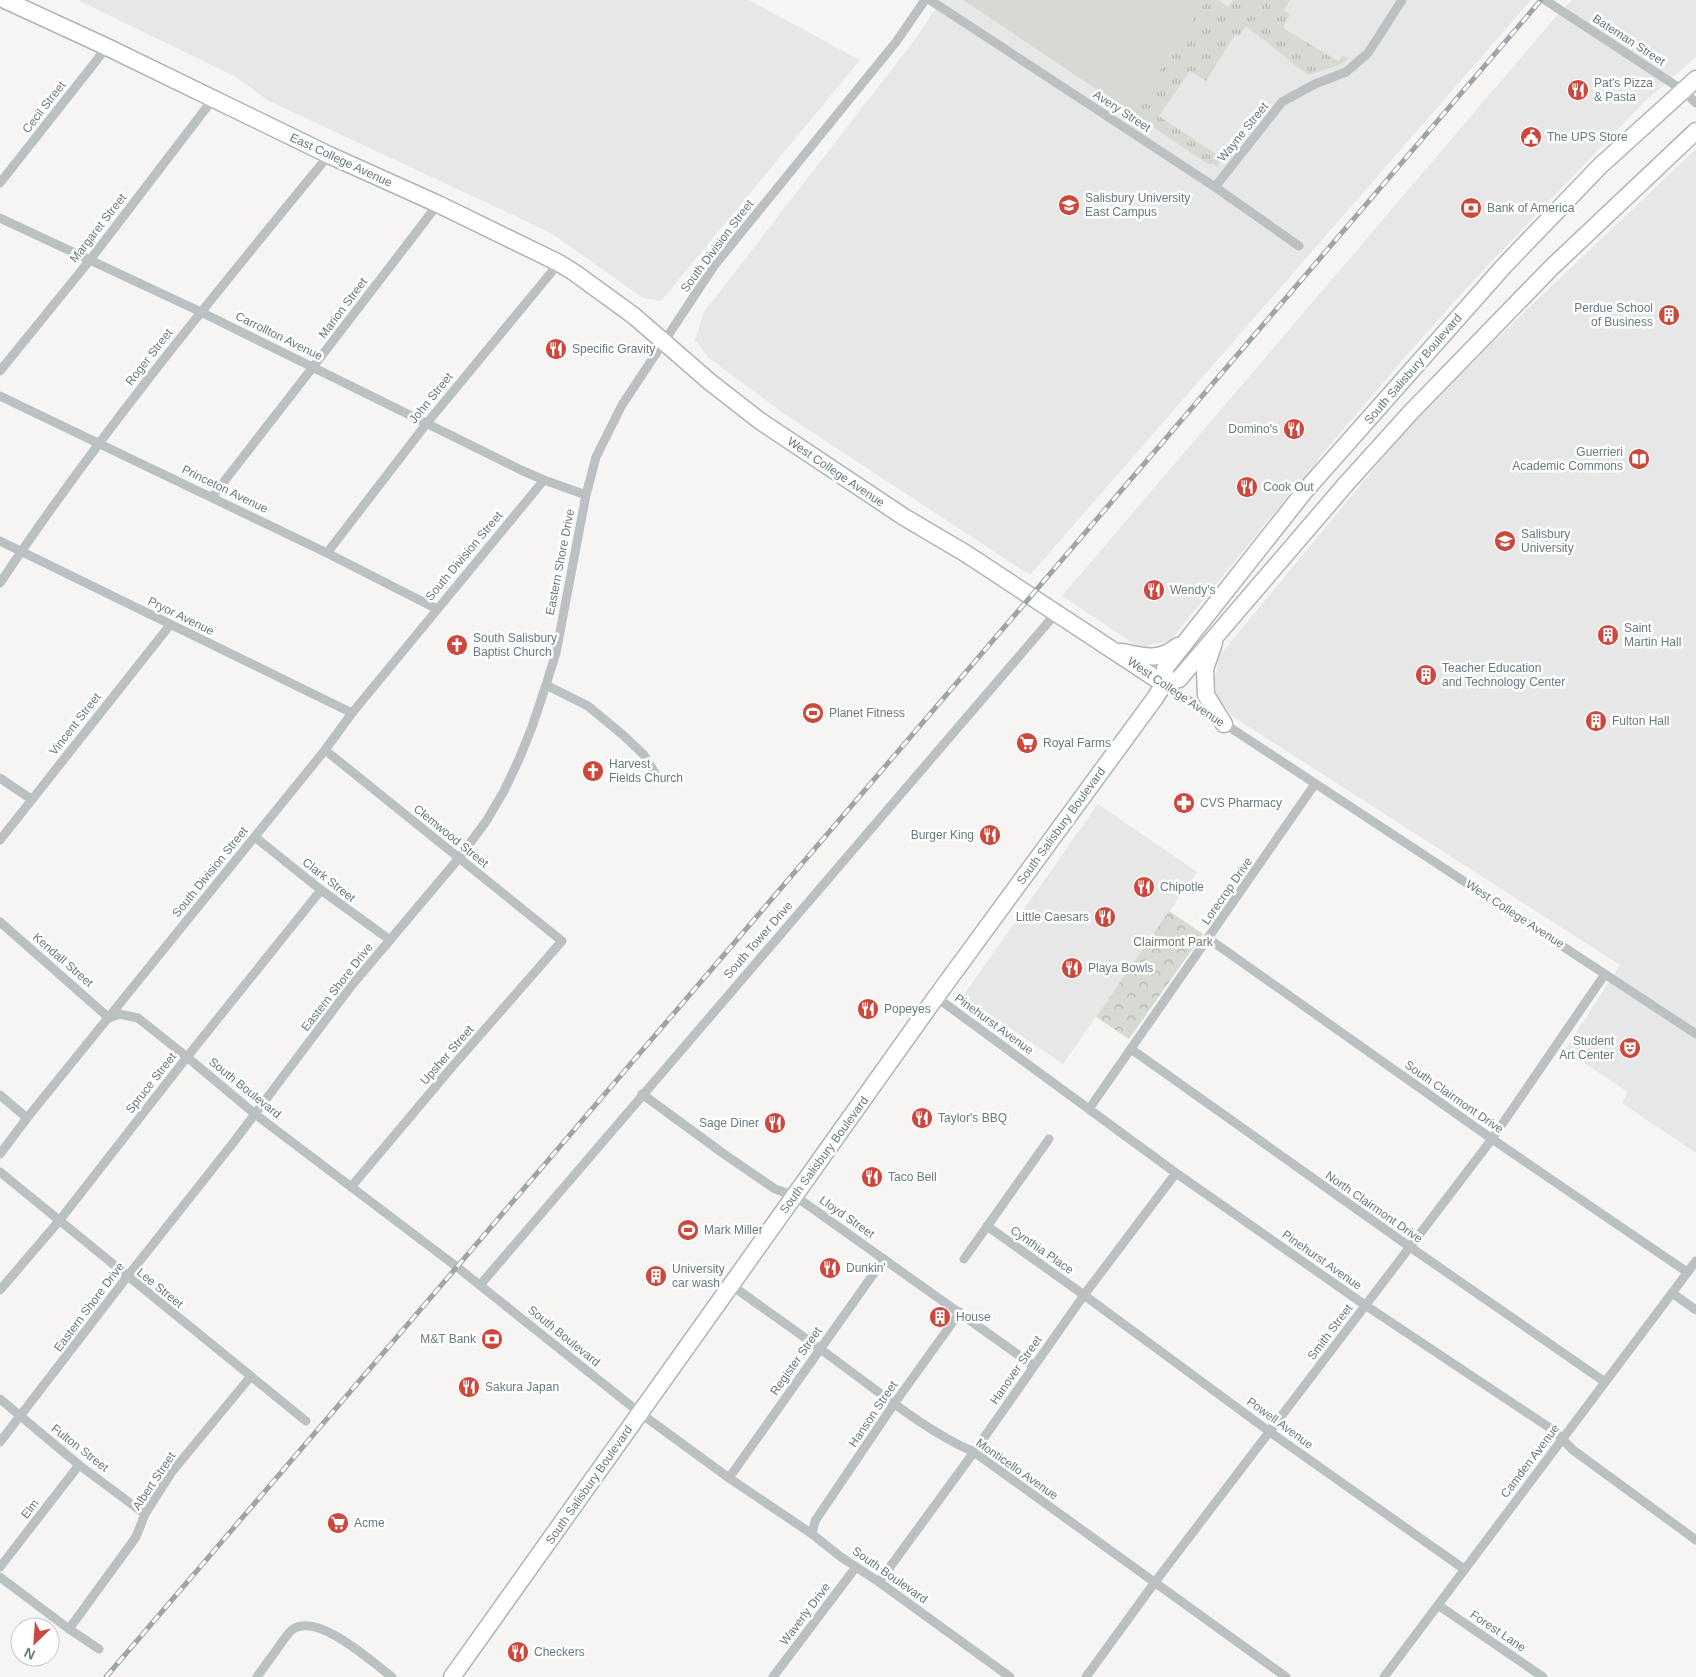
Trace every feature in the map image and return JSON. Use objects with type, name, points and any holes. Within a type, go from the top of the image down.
[{"type":"main road","name":"East College Avenue","points":[[5,0],[559,263],[634,316],[663,342]]},
{"type":"main road","name":"South Salisbury Boulevard","points":[[452,1677],[936,997],[1164,684],[1165,668],[1296,502],[1498,273],[1600,166],[1696,79]]},
{"type":"main road","name":"South Salisbury Boulevard","points":[[1164,684],[1179,679],[1346,484],[1418,405],[1550,269],[1696,131]]},
{"type":"main road","name":"West College Avenue","points":[[663,342],[710,382],[774,431],[904,517],[966,553],[1164,684]]},
{"type":"main road","points":[[1346,484],[1338,477],[1339,468],[1371,433],[1379,408]]},
{"type":"main road","points":[[1218,632],[1205,669],[1206,695],[1224,724]]},
{"type":"main road","points":[[1114,651],[1150,657],[1160,656],[1168,654],[1188,639]]},
{"type":"street","name":"South Division Street","points":[[586,494],[596,457],[619,411],[714,266],[896,42],[925,0]]},
{"type":"street","name":"Avery Street","points":[[930,0],[1215,187],[1300,246]]},
{"type":"street","name":"Wayne Street","points":[[1215,187],[1282,102],[1315,84],[1346,72],[1368,53],[1402,0]]},
{"type":"street","name":"Bateman Street","points":[[1545,0],[1684,91],[1696,103]]},
{"type":"street","name":"Cecil Street","points":[[0,183],[107,47]]},
{"type":"street","name":"Margaret Street","points":[[0,371],[90,260],[213,99]]},
{"type":"street","name":"Roger Street","points":[[0,583],[98,443],[201,312],[329,155]]},
{"type":"street","name":"Marion Street","points":[[212,497],[314,368],[438,204]]},
{"type":"street","name":"Carrollton Avenue","points":[[0,218],[201,312],[544,480]]},
{"type":"street","name":"John Street","points":[[327,552],[427,423],[559,263]]},
{"type":"street","name":"Princeton Avenue","points":[[0,396],[327,552],[437,609]]},
{"type":"street","name":"South Division Street","points":[[0,1154],[27,1118],[325,750],[352,713],[544,480]]},
{"type":"street","points":[[544,480],[586,494]]},
{"type":"street","name":"Eastern Shore Drive","points":[[0,1442],[256,1114],[352,985],[458,858],[487,820],[504,792],[532,728],[556,653],[586,494]]},
{"type":"street","name":"Pryor Avenue","points":[[0,542],[352,713]]},
{"type":"street","name":"South Tower Drive","points":[[480,1286],[642,1094],[1056,612]]},
{"type":"street","name":"Vincent Street","points":[[0,840],[170,625]]},
{"type":"street","name":"West College Avenue","points":[[1164,684],[1696,1034]]},
{"type":"street","points":[[546,685],[588,706],[623,735],[644,755],[658,778]]},
{"type":"street","name":"Clemwood Street","points":[[325,750],[562,941]]},
{"type":"street","points":[[0,778],[31,799]]},
{"type":"street","name":"Lorecrop Drive","points":[[1089,1109],[1315,784]]},
{"type":"street","name":"Clark Street","points":[[255,837],[321,890],[390,940]]},
{"type":"street","name":"Spruce Street","points":[[0,1290],[59,1221],[321,890]]},
{"type":"street","name":"Kendall Street","points":[[0,922],[109,1018]]},
{"type":"street","name":"South Clairmont Drive","points":[[1209,939],[1492,1138],[1687,1272]]},
{"type":"street","name":"Upsher Street","points":[[351,1187],[562,941]]},
{"type":"street","name":"Smith Street","points":[[1086,1677],[1155,1582],[1492,1138],[1605,974]]},
{"type":"street","name":"Pinehurst Avenue","points":[[936,997],[1176,1174],[1365,1305],[1553,1430],[1573,1450],[1696,1540]]},
{"type":"street","name":"South Boulevard","points":[[109,1018],[119,1014],[138,1018],[256,1114],[480,1286],[640,1413],[1010,1677]]},
{"type":"street","name":"North Clairmont Drive","points":[[1131,1050],[1605,1382]]},
{"type":"street","name":"Lloyd Street","points":[[642,1094],[768,1184],[795,1196],[1034,1366]]},
{"type":"street","points":[[0,1095],[27,1118]]},
{"type":"street","points":[[964,1258],[1049,1139]]},
{"type":"street","name":"Lee Street","points":[[0,1172],[306,1421]]},
{"type":"street","name":"Hanover Street","points":[[879,1582],[974,1452],[1084,1295],[1176,1174]]},
{"type":"street","name":"Cynthia Place","points":[[987,1226],[1084,1295]]},
{"type":"street","name":"Register Street","points":[[729,1478],[884,1259]]},
{"type":"street","name":"Camden Avenue","points":[[1384,1677],[1696,1261]]},
{"type":"street","name":"Monticello Avenue","points":[[731,1285],[894,1404],[956,1444],[974,1452],[1286,1677]]},
{"type":"street","points":[[1672,1293],[1696,1310]]},
{"type":"street","name":"Powell Avenue","points":[[1084,1295],[1270,1432],[1464,1569]]},
{"type":"street","name":"Hanson Street","points":[[812,1534],[815,1521],[894,1404],[960,1312]]},
{"type":"street","name":"Albert Street","points":[[68,1629],[136,1537],[145,1514],[171,1473],[251,1376]]},
{"type":"street","name":"Fulton Street","points":[[0,1399],[79,1465],[145,1514]]},
{"type":"street","name":"Elm","points":[[0,1567],[79,1465]]},
{"type":"street","name":"Waverly Drive","points":[[773,1677],[856,1567]]},
{"type":"street","points":[[0,1577],[99,1650]]},
{"type":"street","name":"Forest Lane","points":[[1438,1605],[1543,1677]]},
{"type":"street","points":[[257,1677],[291,1630],[302,1625],[311,1625],[342,1639],[392,1677]]},
{"type":"shaded area","points":[[78,0],[749,0],[860,60],[661,301],[643,298],[551,233],[267,100],[236,77]]},
{"type":"shaded area","name":"Salisbury University East Campus","points":[[940,0],[1531,0],[1030,575],[786,415],[709,358],[695,340],[704,312],[924,27]]},
{"type":"shaded area","points":[[1572,0],[1696,0],[1696,57],[1644,102],[1472,282],[1319,458],[1306,479],[1296,486],[1170,641],[1139,647],[1062,596],[1553,20]]},
{"type":"shaded area","name":"Salisbury University","points":[[1696,149],[1696,1153],[1622,1103],[1628,1092],[1565,1050],[1620,965],[1232,716],[1212,690],[1220,655],[1410,425],[1498,337]]},
{"type":"shaded area","points":[[1098,804],[1197,872],[1063,1064],[963,996]]},
{"type":"green space","points":[[963,0],[1206,0],[1132,113]]},
{"type":"green space","points":[[1206,0],[1218,0],[1228,7],[1233,0],[1290,0],[1284,10],[1290,14],[1283,28],[1338,61],[1344,55],[1349,59],[1339,65],[1308,75],[1246,26],[1239,36],[1236,35],[1233,38],[1206,81],[1190,71],[1159,116],[1219,156],[1239,134],[1242,137],[1216,167],[1214,164],[1208,164],[1132,113]]},
{"type":"green space","name":"Clairmont Park","points":[[1169,911],[1203,934],[1129,1039],[1096,1017]]},
{"type":"railway","points":[[106,1677],[1541,0]]},
{"type":"place","name":"Pat's Pizza & Pasta","points":[[1578,90]]},
{"type":"place","name":"The UPS Store","points":[[1531,137]]},
{"type":"place","name":"Salisbury University East Campus","points":[[1069,205]]},
{"type":"place","name":"Bank of America","points":[[1471,208]]},
{"type":"place","name":"Perdue School of Business","points":[[1669,315]]},
{"type":"place","name":"Specific Gravity","points":[[556,349]]},
{"type":"place","name":"Domino's","points":[[1294,429]]},
{"type":"place","name":"Guerrieri Academic Commons","points":[[1639,459]]},
{"type":"place","name":"Cook Out","points":[[1247,487]]},
{"type":"place","name":"Salisbury University","points":[[1505,541]]},
{"type":"place","name":"Wendy's","points":[[1154,590]]},
{"type":"place","name":"Saint Martin Hall","points":[[1608,635]]},
{"type":"place","name":"South Salisbury Baptist Church","points":[[457,645]]},
{"type":"place","name":"Teacher Education and Technology Center","points":[[1426,675]]},
{"type":"place","name":"Planet Fitness","points":[[813,713]]},
{"type":"place","name":"Fulton Hall","points":[[1596,721]]},
{"type":"place","name":"Royal Farms","points":[[1027,743]]},
{"type":"place","name":"Harvest Fields Church","points":[[593,771]]},
{"type":"place","name":"CVS Pharmacy","points":[[1184,803]]},
{"type":"place","name":"Burger King","points":[[990,835]]},
{"type":"place","name":"Chipotle","points":[[1144,887]]},
{"type":"place","name":"Little Caesars","points":[[1105,917]]},
{"type":"place","name":"Playa Bowls","points":[[1072,968]]},
{"type":"place","name":"Popeyes","points":[[868,1009]]},
{"type":"place","name":"Student Art Center","points":[[1630,1048]]},
{"type":"place","name":"Taylor's BBQ","points":[[922,1118]]},
{"type":"place","name":"Sage Diner","points":[[775,1123]]},
{"type":"place","name":"Taco Bell","points":[[872,1177]]},
{"type":"place","name":"Mark Miller","points":[[688,1230]]},
{"type":"place","name":"Dunkin'","points":[[830,1268]]},
{"type":"place","name":"University car wash","points":[[656,1276]]},
{"type":"place","name":"House","points":[[940,1317]]},
{"type":"place","name":"M&T Bank","points":[[492,1339]]},
{"type":"place","name":"Sakura Japan","points":[[469,1387]]},
{"type":"place","name":"Acme","points":[[338,1523]]},
{"type":"place","name":"Checkers","points":[[518,1652]]}]
